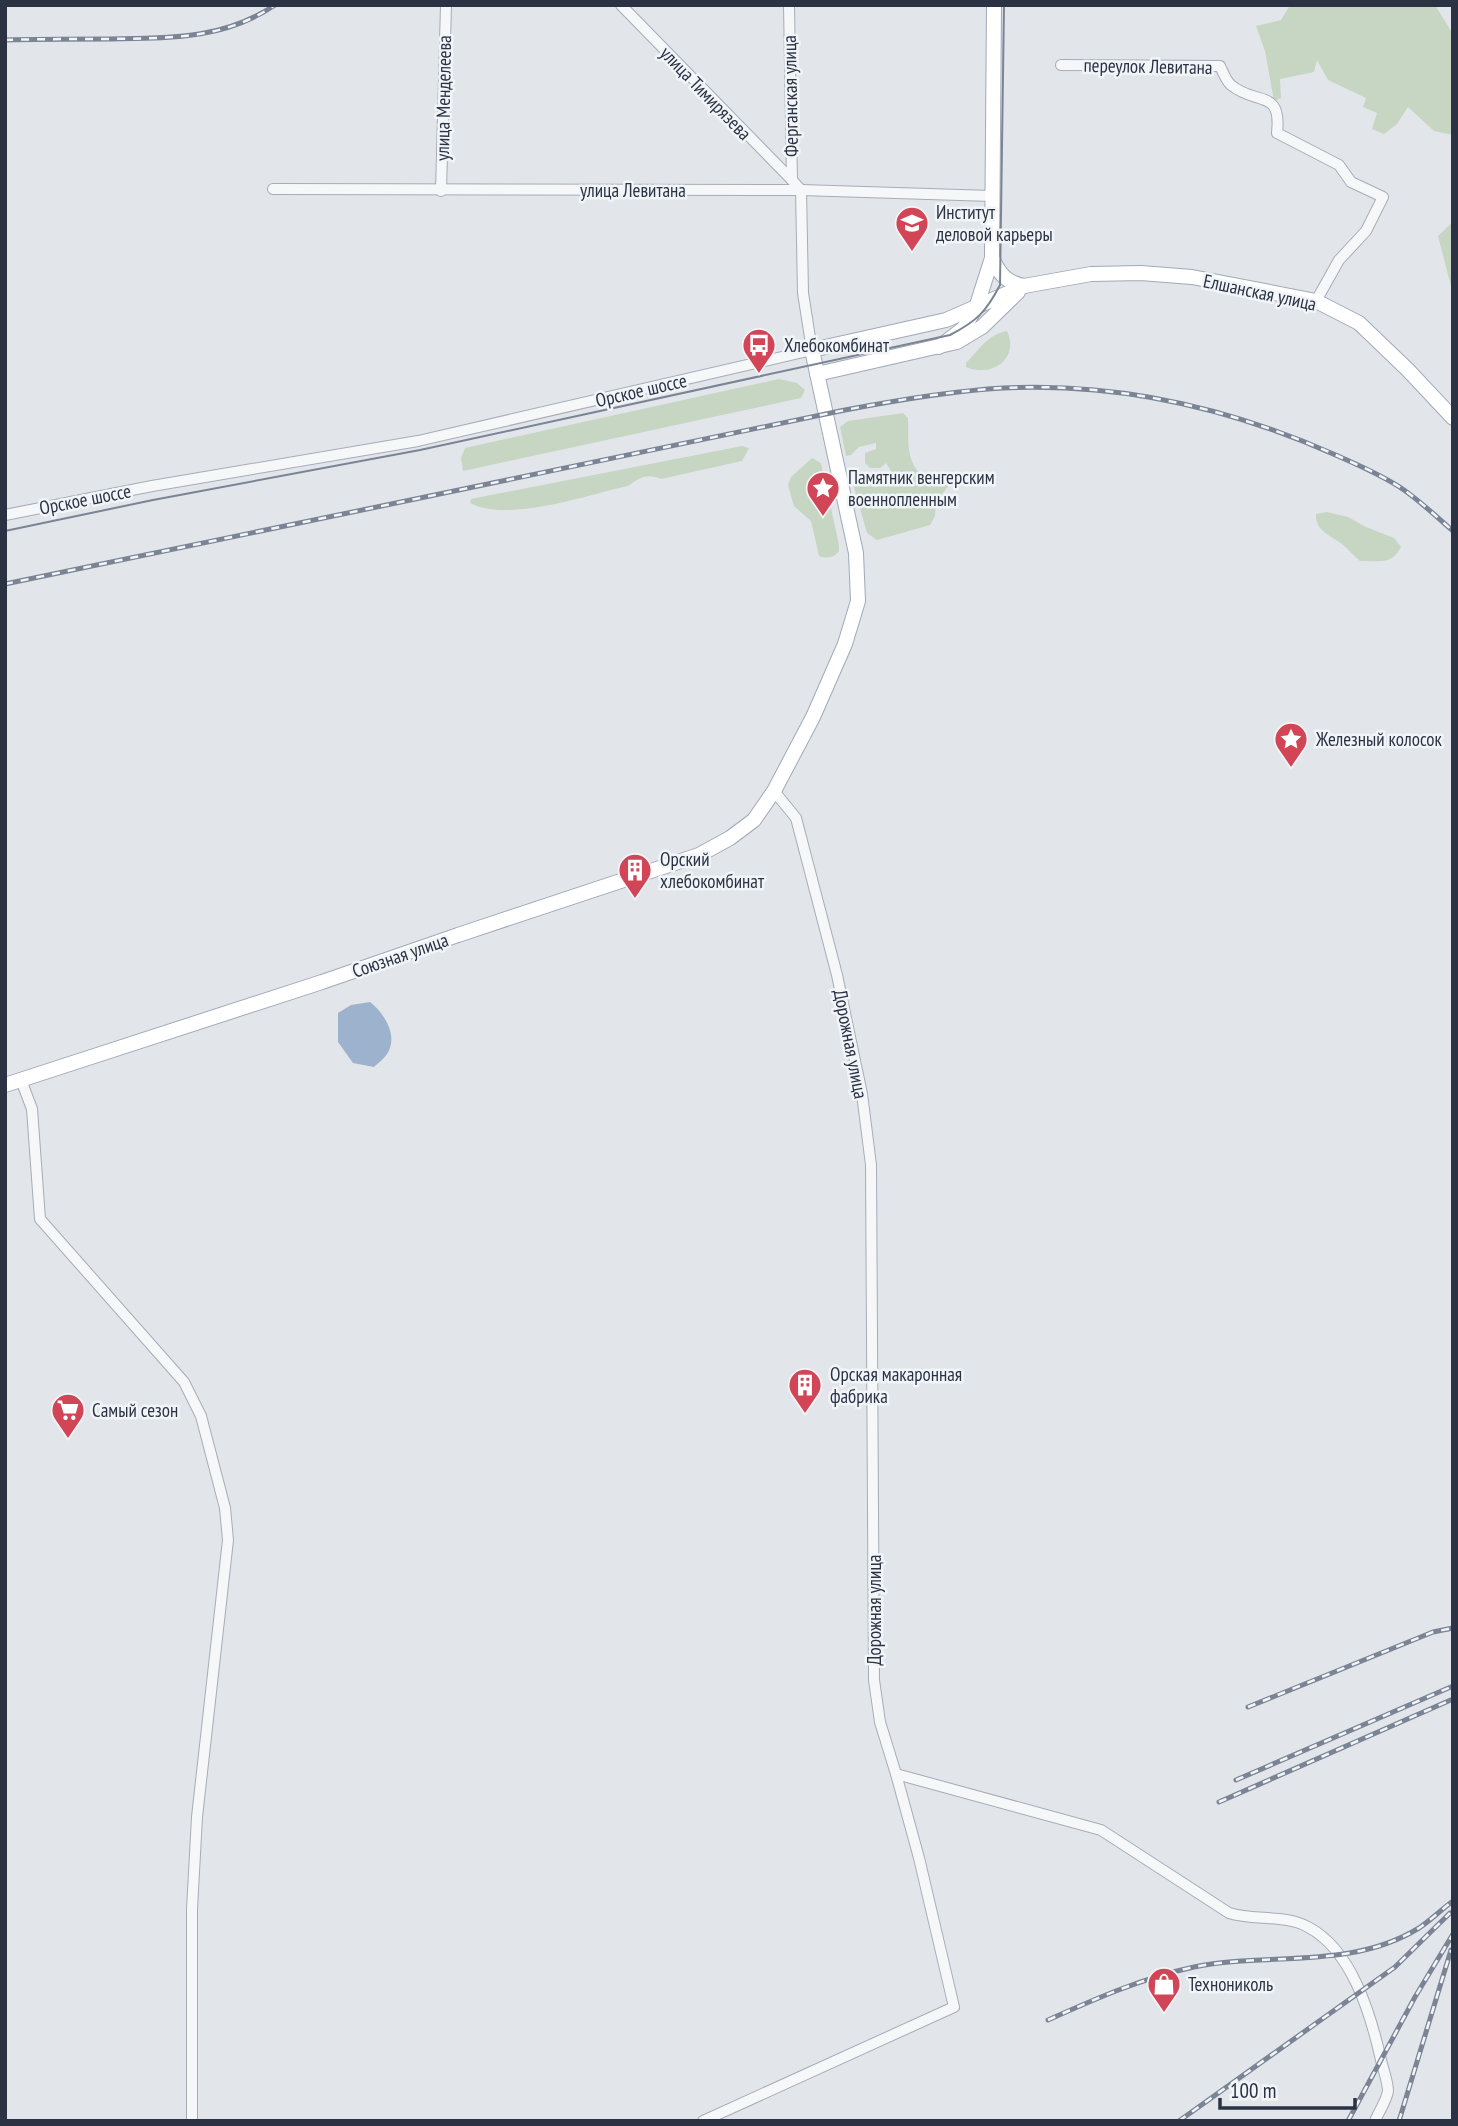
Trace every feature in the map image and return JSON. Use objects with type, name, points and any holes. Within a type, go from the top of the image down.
[{"type":"main road","points":[[939,347],[964,328],[976,305],[992,258],[994,5]]},
{"type":"main road","points":[[992,258],[1000,275],[1010,283],[1024,286]]},
{"type":"main road","name":"Елшанская улица","points":[[976,305],[1024,286],[1091,274],[1141,273],[1192,277],[1316,301],[1359,323],[1453,418]]},
{"type":"main road","points":[[817,374],[957,342],[982,327],[1024,286]]},
{"type":"main road","name":"Орское шоссе","points":[[813,350],[946,320],[976,305]]},
{"type":"main road","name":"Союзная улица","points":[[5,1086],[699,855],[730,838],[754,820],[774,791],[813,717],[845,644],[858,601],[856,553],[813,350]]},
{"type":"street","name":"улица Менделеева","points":[[441,191],[446,5]]},
{"type":"street","name":"улица Тимирязева","points":[[621,5],[792,180]]},
{"type":"street","name":"Ферганская улица","points":[[789,5],[792,180],[801,190]]},
{"type":"street","name":"переулок Левитана","points":[[1060,65],[1220,66],[1230,85],[1274,105],[1279,114],[1277,133],[1339,165],[1351,182],[1384,197],[1366,231],[1339,260],[1316,301]]},
{"type":"street","name":"улица Левитана","points":[[273,189],[801,190],[992,196]]},
{"type":"street","points":[[801,190],[803,293],[813,350]]},
{"type":"street","name":"Орское шоссе","points":[[5,515],[152,486],[418,441],[813,350]]},
{"type":"street","name":"Дорожная улица","points":[[703,2121],[954,2007],[919,1858],[880,1723],[874,1680],[871,1164],[862,1094],[837,975],[796,818],[774,791]]},
{"type":"street","points":[[21,1080],[32,1109],[40,1219],[184,1382],[201,1416],[225,1508],[228,1540],[197,1816],[192,1909],[192,2121]]},
{"type":"street","points":[[896,1774],[1101,1830],[1229,1913],[1244,1918],[1292,1922],[1316,1931],[1340,1956],[1371,2019],[1388,2092],[1375,2121]]},
{"type":"green space","points":[[1290,5],[1435,5],[1453,34],[1453,135],[1434,131],[1408,107],[1397,124],[1384,134],[1372,129],[1377,113],[1363,107],[1366,98],[1328,80],[1317,60],[1314,72],[1280,79],[1281,98],[1274,101],[1265,51],[1256,26],[1281,20]]},
{"type":"green space","points":[[1453,222],[1453,294],[1438,236]]},
{"type":"green space","points":[[1007,331],[1010,350],[1001,364],[985,370],[966,367],[966,363],[984,343]]},
{"type":"green space","points":[[779,379],[797,383],[805,390],[801,398],[463,471],[461,458],[465,448]]},
{"type":"green space","points":[[903,413],[908,418],[910,456],[917,470],[922,476],[947,477],[948,486],[936,503],[935,516],[930,525],[877,540],[867,533],[852,480],[855,477],[869,478],[877,484],[886,483],[891,471],[886,463],[880,468],[870,468],[865,463],[865,453],[876,449],[876,443],[859,447],[846,456],[840,427],[848,421]]},
{"type":"green space","points":[[742,446],[749,448],[742,461],[661,479],[644,477],[628,486],[570,501],[505,510],[470,503],[471,499]]},
{"type":"green space","points":[[812,458],[821,463],[839,545],[839,551],[830,557],[819,556],[811,521],[794,506],[788,485],[791,477]]},
{"type":"green space","points":[[1327,512],[1348,517],[1394,538],[1401,547],[1389,560],[1360,561],[1318,525],[1316,514]]},
{"type":"water","points":[[370,1002],[385,1019],[391,1033],[387,1054],[374,1067],[353,1063],[338,1042],[338,1013],[351,1005]]},
{"type":"tram line","points":[[5,531],[420,450],[950,335],[980,315],[1000,285],[1004,5]]},
{"type":"railway","points":[[5,40],[194,35],[235,25],[275,5]]},
{"type":"railway","points":[[5,584],[845,410],[924,396],[1003,388],[1090,389],[1132,394],[1216,412],[1258,425],[1298,439],[1388,480],[1417,500],[1453,531]]},
{"type":"railway","points":[[1248,1707],[1433,1632],[1453,1628]]},
{"type":"railway","points":[[1236,1780],[1453,1686]]},
{"type":"railway","points":[[1219,1802],[1453,1699]]},
{"type":"railway","points":[[1048,2020],[1137,1983],[1194,1967],[1251,1960],[1309,1958],[1366,1950],[1419,1928],[1453,1901]]},
{"type":"railway","points":[[1179,2121],[1395,1967],[1450,1913]]},
{"type":"railway","points":[[1348,2121],[1415,1997],[1453,1934]]},
{"type":"railway","points":[[1399,2121],[1451,1950]]},
{"type":"place","name":"Институт деловой карьеры","points":[[912,253]]},
{"type":"place","name":"Хлебокомбинат","points":[[759,375]]},
{"type":"place","name":"Памятник венгерским военнопленным","points":[[823,518]]},
{"type":"place","name":"Железный колосок","points":[[1291,769]]},
{"type":"place","name":"Орский хлебокомбинат","points":[[635,900]]},
{"type":"place","name":"Орская макаронная фабрика","points":[[805,1415]]},
{"type":"place","name":"Самый сезон","points":[[68,1440]]},
{"type":"place","name":"Технониколь","points":[[1164,2014]]}]
